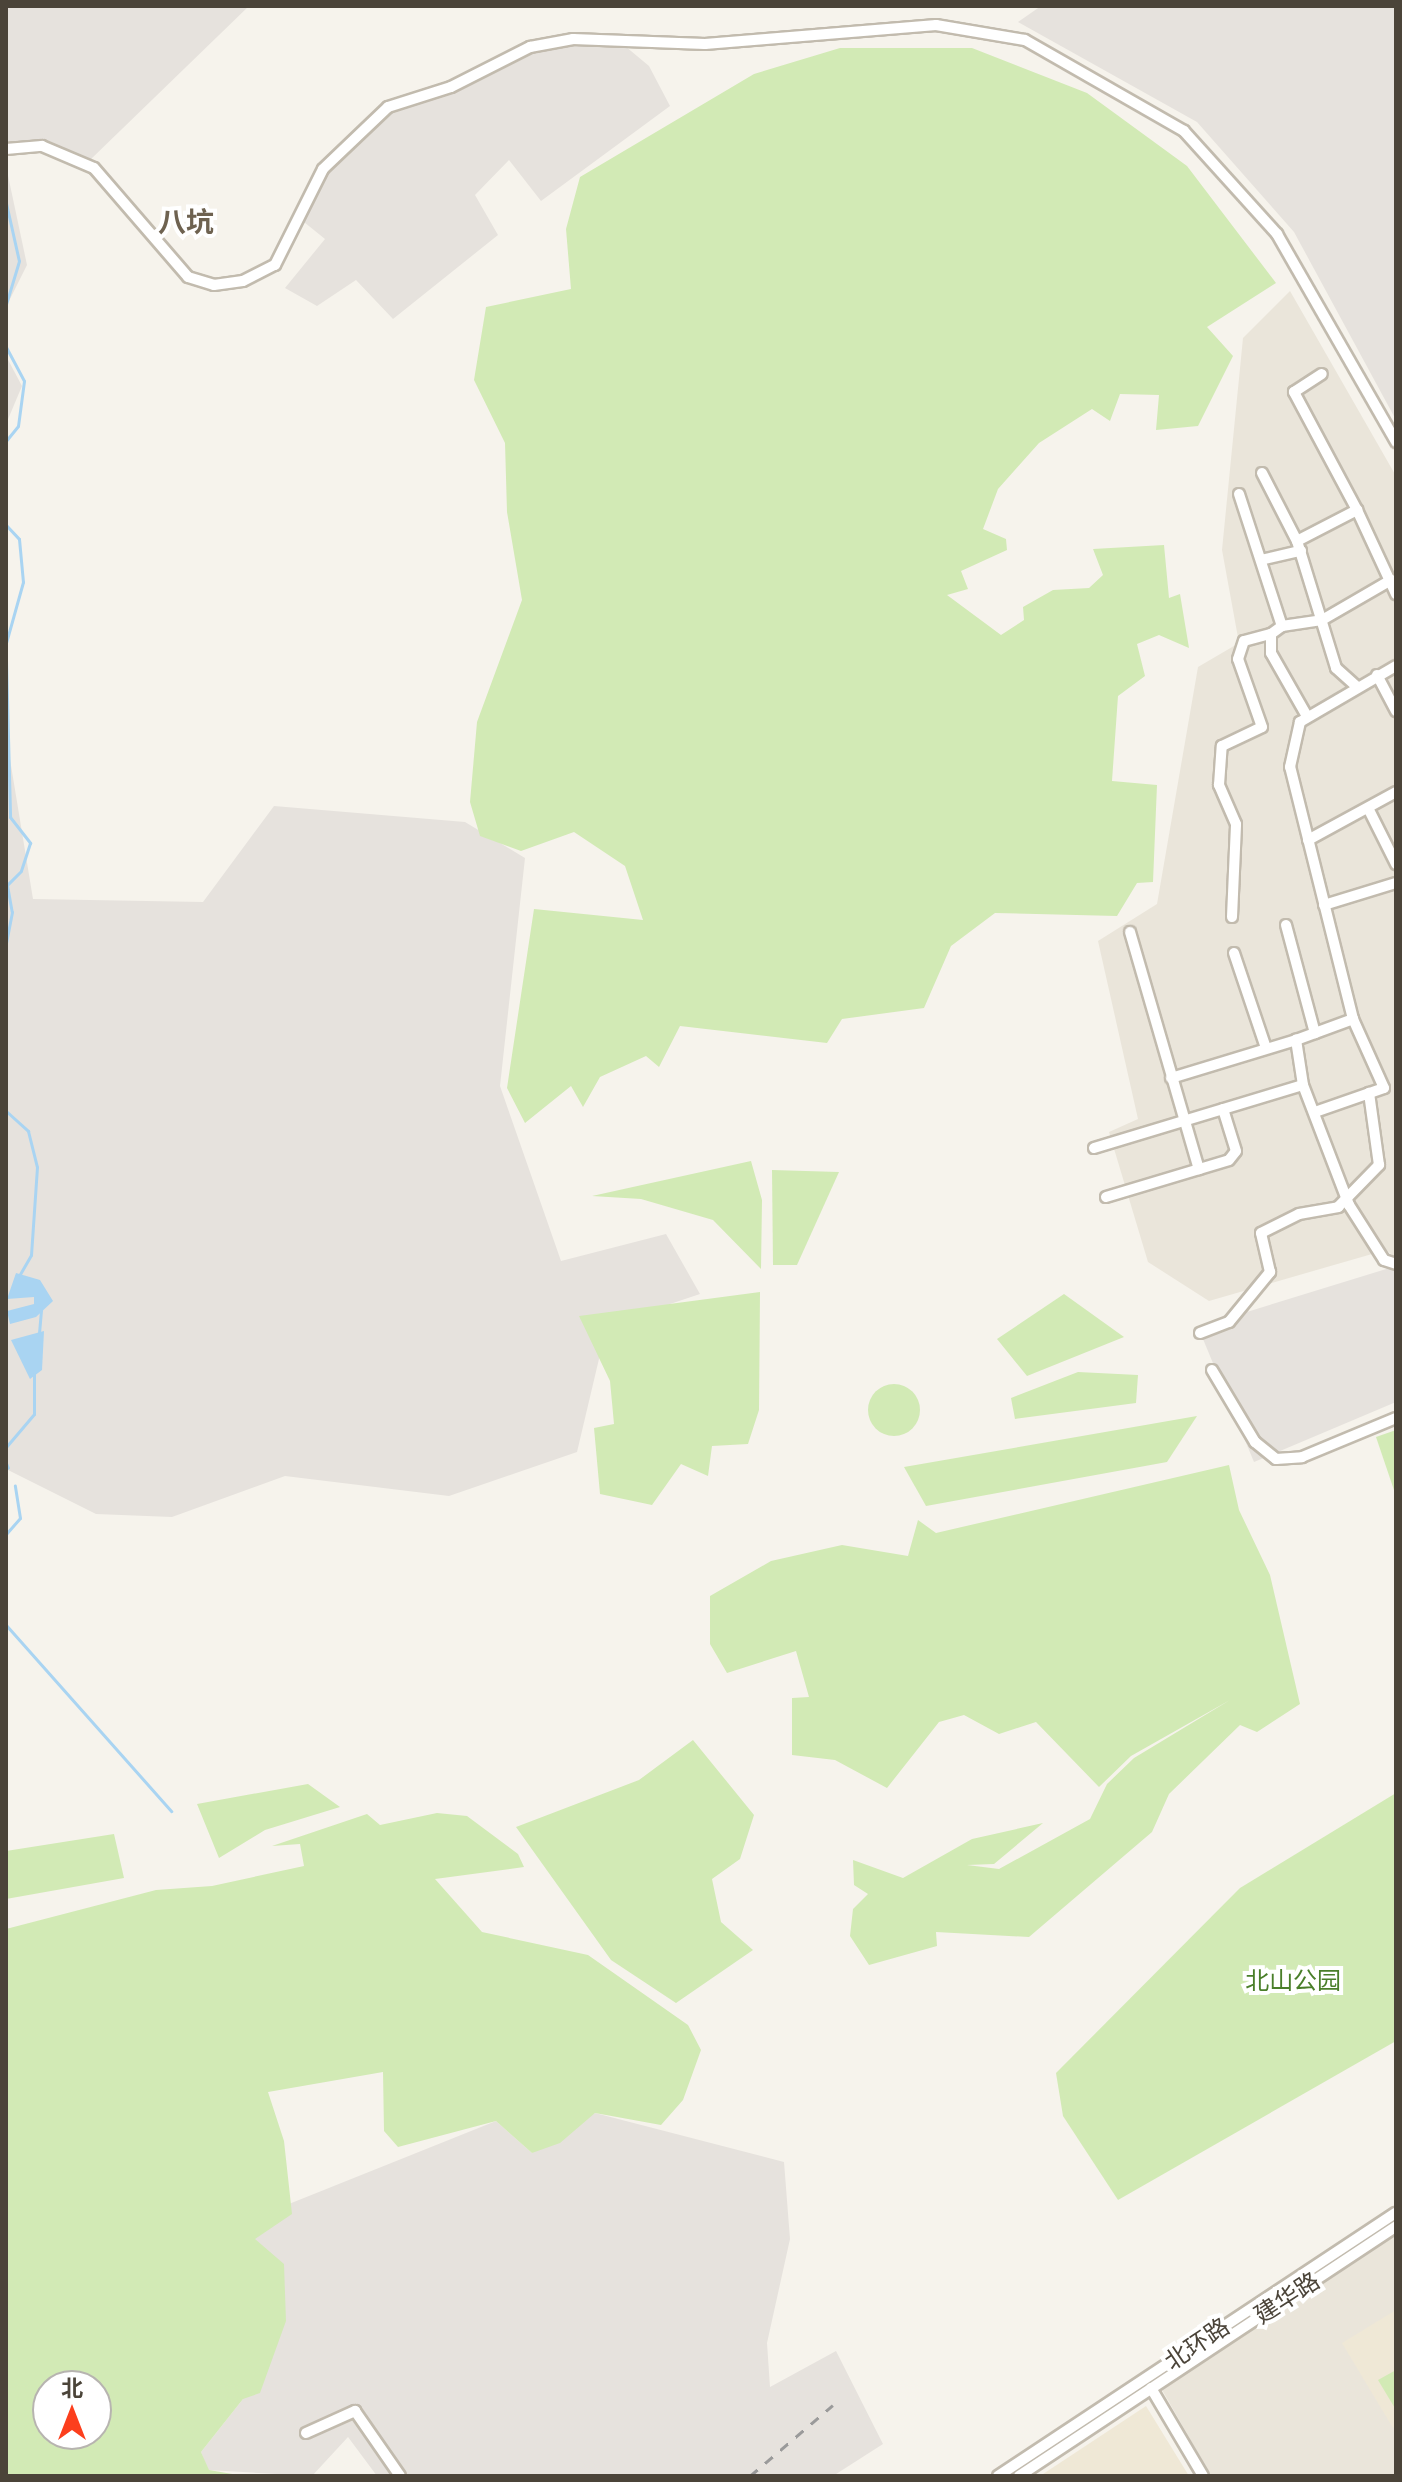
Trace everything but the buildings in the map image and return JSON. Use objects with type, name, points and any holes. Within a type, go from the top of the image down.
[{"type":"street","points":[[6,149],[42,146],[94,168],[188,277],[214,285],[243,281],[275,265],[323,169],[388,107],[451,87],[530,47],[573,39],[705,44],[936,25],[1025,40],[1184,131],[1277,234],[1396,442]]},
{"type":"street","points":[[1322,374],[1294,392],[1357,510],[1396,594]]},
{"type":"street","points":[[1262,473],[1299,546],[1336,668],[1356,686]]},
{"type":"street","points":[[1239,494],[1265,559],[1282,626]]},
{"type":"street","points":[[1265,559],[1299,546],[1357,510]]},
{"type":"street","points":[[1232,917],[1236,824],[1219,785],[1222,746],[1262,727],[1238,659],[1244,641],[1271,634],[1282,626],[1322,620],[1391,580]]},
{"type":"street","points":[[1271,634],[1271,653],[1307,716]]},
{"type":"street","points":[[1315,1112],[1384,1088],[1353,1019],[1290,767],[1307,716],[1396,666]]},
{"type":"street","points":[[1377,675],[1396,711]]},
{"type":"street","points":[[1308,840],[1396,792]]},
{"type":"street","points":[[1368,808],[1396,864]]},
{"type":"street","points":[[1324,905],[1396,883]]},
{"type":"street","points":[[1286,925],[1315,1033]]},
{"type":"street","points":[[1130,932],[1199,1169]]},
{"type":"street","points":[[1234,953],[1266,1048]]},
{"type":"street","points":[[1171,1078],[1353,1019]]},
{"type":"street","points":[[1296,1040],[1303,1085],[1347,1199],[1384,1260],[1396,1264]]},
{"type":"street","points":[[1094,1148],[1303,1085]]},
{"type":"street","points":[[1200,1333],[1229,1322],[1270,1272],[1261,1233],[1347,1199],[1379,1165],[1369,1093]]},
{"type":"street","points":[[1106,1197],[1199,1169],[1236,1151],[1223,1109]]},
{"type":"street","points":[[1212,1370],[1240,1420],[1276,1459],[1302,1457],[1396,1418]]},
{"type":"street","name":"北环路","points":[[998,2476],[1396,2213]]},
{"type":"street","name":"建华路","points":[[1019,2476],[1396,2226]]},
{"type":"street","points":[[1151,2388],[1203,2476]]},
{"type":"street","points":[[306,2433],[355,2411],[400,2476]]},
{"type":"shaded area","points":[[6,6],[249,6],[90,160],[6,142]]},
{"type":"shaded area","points":[[1041,6],[1396,6],[1396,420],[1294,232],[1197,122],[1018,22]]},
{"type":"shaded area","points":[[619,41],[649,66],[670,106],[541,201],[509,160],[475,195],[498,235],[393,319],[356,280],[317,306],[285,288],[325,239],[299,218],[332,160],[388,107],[451,87],[530,47]]},
{"type":"shaded area","points":[[6,166],[27,265],[6,307]]},
{"type":"shaded area","points":[[1290,291],[1396,476],[1396,1258],[1386,1250],[1209,1301],[1148,1262],[1109,1132],[1138,1119],[1098,941],[1157,904],[1198,667],[1239,643],[1222,550],[1243,338]]},
{"type":"shaded area","points":[[6,356],[22,386],[6,424]]},
{"type":"shaded area","points":[[6,735],[33,899],[203,902],[274,806],[465,822],[525,858],[500,1086],[561,1261],[666,1234],[700,1294],[607,1325],[577,1452],[449,1496],[285,1476],[172,1517],[96,1514],[6,1469]]},
{"type":"shaded area","points":[[1396,1266],[1396,1402],[1254,1462],[1198,1327]]},
{"type":"shaded area","points":[[595,2113],[784,2162],[790,2239],[767,2343],[770,2387],[836,2351],[883,2444],[833,2476],[377,2476],[348,2437],[312,2476],[208,2470],[201,2452],[243,2399],[254,2218],[496,2121],[532,2153]]},
{"type":"shaded area","points":[[1396,2234],[1396,2476],[1211,2476],[1161,2388]]},
{"type":"shaded area","points":[[1396,2310],[1396,2426],[1393,2428],[1342,2343]]},
{"type":"shaded area","points":[[1146,2406],[1189,2476],[1040,2476]]},
{"type":"green space","points":[[840,48],[972,48],[1087,93],[1187,166],[1276,283],[1207,327],[1233,356],[1198,426],[1156,430],[1159,395],[1120,394],[1110,421],[1092,409],[1039,443],[998,489],[983,529],[1006,539],[1007,550],[961,571],[968,589],[947,595],[1001,635],[1024,620],[1023,607],[1053,590],[1089,588],[1103,575],[1093,549],[1164,545],[1169,598],[1180,594],[1189,648],[1159,635],[1137,644],[1145,676],[1118,696],[1112,781],[1157,785],[1153,882],[1137,883],[1117,916],[995,913],[951,946],[924,1008],[842,1019],[827,1043],[680,1026],[659,1067],[646,1056],[600,1077],[583,1107],[571,1086],[525,1123],[507,1088],[534,909],[643,920],[625,866],[574,832],[521,851],[480,836],[470,802],[477,722],[522,600],[507,512],[505,443],[474,380],[486,307],[571,289],[566,229],[580,177],[754,74]]},
{"type":"green space","points":[[751,1161],[762,1200],[761,1269],[713,1220],[641,1199],[592,1196]]},
{"type":"green space","points":[[772,1170],[839,1172],[797,1265],[773,1265]]},
{"type":"green space","points":[[760,1292],[759,1410],[748,1444],[712,1446],[708,1476],[681,1464],[652,1505],[600,1494],[594,1428],[614,1424],[610,1381],[579,1316]]},
{"type":"green space","points":[[1064,1294],[1124,1337],[1027,1376],[997,1339]]},
{"type":"green space","points":[[1078,1372],[1138,1375],[1136,1403],[1015,1419],[1011,1398]]},
{"type":"green space","points":[[894,1384],[912,1392],[920,1410],[912,1428],[894,1436],[876,1428],[868,1410],[876,1392]]},
{"type":"green space","points":[[1197,1416],[1167,1462],[926,1506],[904,1467]]},
{"type":"green space","points":[[1396,1430],[1396,1496],[1376,1437]]},
{"type":"green space","points":[[1229,1465],[1239,1510],[1270,1575],[1300,1704],[1257,1732],[1240,1725],[1169,1794],[1152,1832],[1029,1937],[936,1932],[937,1946],[869,1965],[850,1936],[853,1909],[868,1894],[854,1885],[853,1860],[903,1878],[972,1839],[1043,1823],[994,1864],[967,1865],[999,1869],[1090,1819],[1107,1784],[1134,1758],[1230,1700],[1131,1756],[1099,1787],[1036,1722],[999,1734],[964,1715],[939,1722],[887,1788],[835,1760],[792,1755],[792,1698],[809,1697],[796,1651],[727,1673],[710,1644],[710,1596],[771,1561],[842,1545],[908,1556],[918,1520],[936,1533]]},
{"type":"green space","points":[[693,1740],[754,1815],[740,1859],[712,1879],[721,1922],[753,1950],[676,2003],[611,1960],[516,1827],[639,1780]]},
{"type":"green space","points":[[308,1784],[340,1807],[265,1830],[219,1858],[197,1804]]},
{"type":"green space","name":"北山公园","points":[[1396,1793],[1396,2041],[1118,2200],[1063,2116],[1056,2073],[1240,1888]]},
{"type":"green space","points":[[437,1813],[467,1816],[518,1854],[524,1867],[435,1879],[482,1932],[588,1955],[688,2025],[701,2050],[683,2100],[661,2125],[595,2113],[560,2143],[532,2153],[496,2121],[398,2147],[384,2131],[383,2072],[268,2092],[284,2141],[292,2214],[255,2239],[284,2264],[286,2321],[260,2393],[243,2399],[201,2452],[209,2470],[244,2476],[6,2476],[6,1929],[156,1890],[212,1886],[304,1866],[300,1844],[272,1846],[367,1814],[380,1825]]},
{"type":"green space","points":[[114,1834],[124,1878],[6,1899],[6,1851]]},
{"type":"green space","points":[[1396,2370],[1396,2410],[1378,2380]]},
{"type":"water","points":[[16,1273],[40,1280],[53,1301],[36,1317],[10,1324],[7,1311],[34,1304],[34,1297],[7,1299]]},
{"type":"water","points":[[44,1331],[42,1370],[30,1379],[11,1340]]},
{"type":"waterway","points":[[6,203],[19,261],[6,304]]},
{"type":"waterway","points":[[6,347],[24,381],[18,426],[6,441]]},
{"type":"waterway","points":[[6,525],[19,539],[23,582],[6,643]]},
{"type":"waterway","points":[[6,660],[10,817],[30,843],[21,871],[7,885],[12,912],[6,943]]},
{"type":"waterway","points":[[6,1111],[28,1131],[37,1167],[31,1255],[17,1279]]},
{"type":"waterway","points":[[39,1333],[41,1309]]},
{"type":"waterway","points":[[6,1447],[34,1414],[34,1373]]},
{"type":"waterway","points":[[6,1463],[8,1468]]},
{"type":"waterway","points":[[6,1534],[20,1518],[15,1485]]},
{"type":"waterway","points":[[6,1625],[171,1811]]},
{"type":"railway","points":[[750,2476],[833,2405]]},
{"type":"district","name":"八坑","points":[[186,222]]}]
